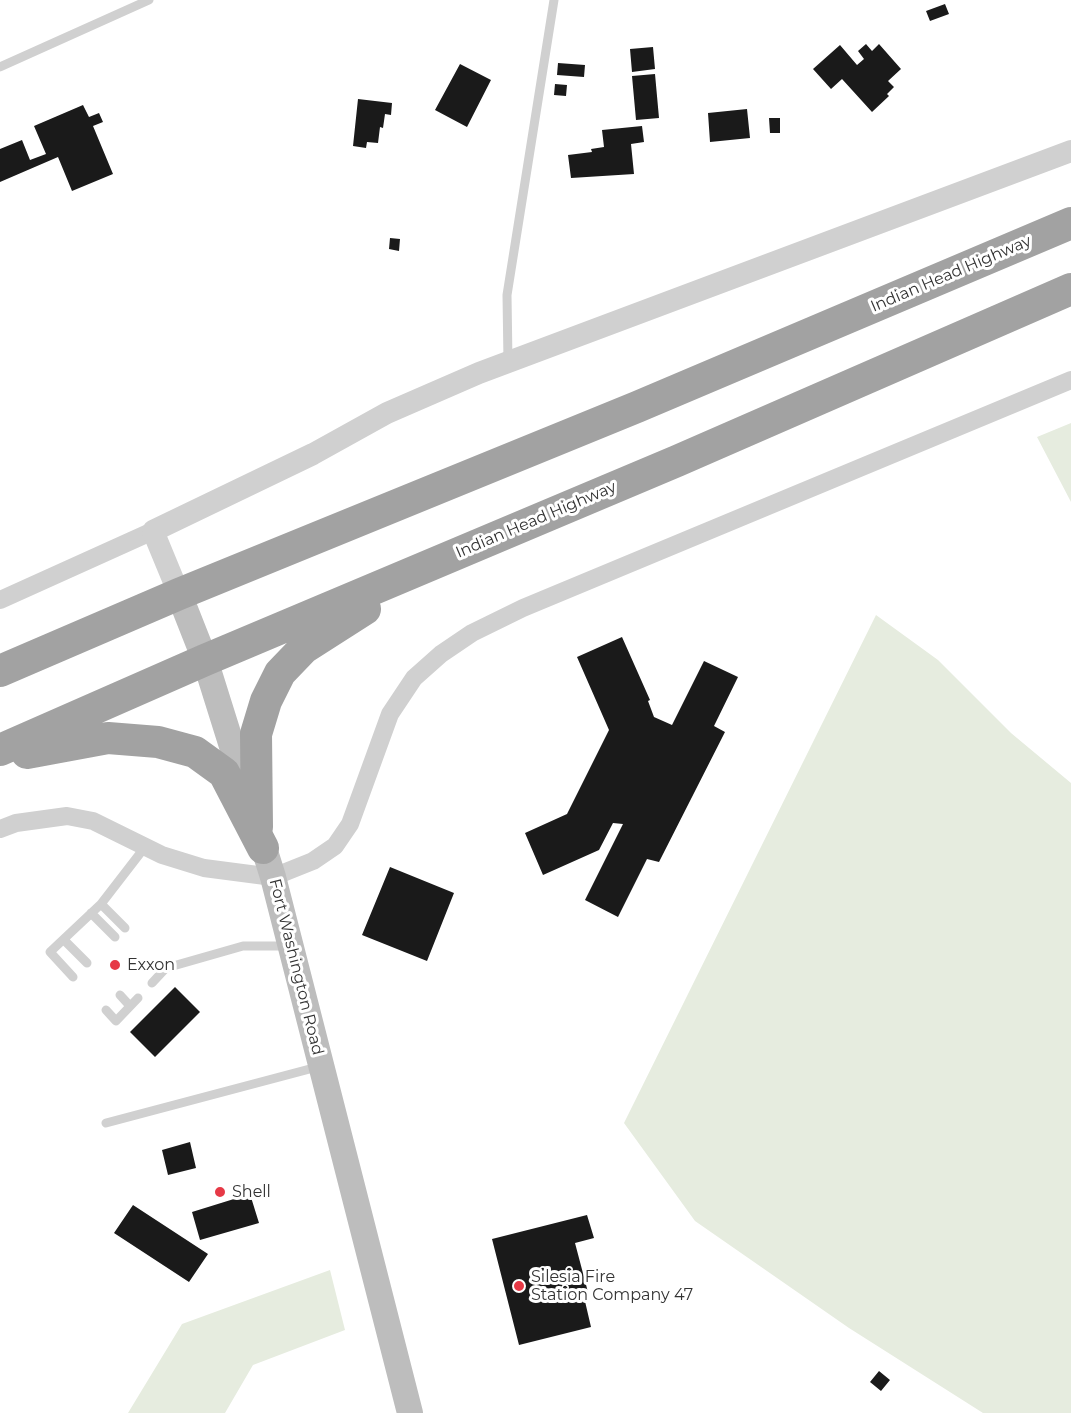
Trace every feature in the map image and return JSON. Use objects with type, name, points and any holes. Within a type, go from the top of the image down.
[{"type":"highway","name":"Indian Head Highway","points":[[0,670],[179,594],[637,407],[1071,223]]},
{"type":"highway","name":"Indian Head Highway","points":[[0,750],[205,660],[677,461],[1071,289]]},
{"type":"highway","points":[[264,850],[256,734],[266,700],[280,673],[304,648],[436,562]]},
{"type":"highway","points":[[0,759],[108,738],[158,742],[195,752],[224,773],[264,850]]},
{"type":"main road","name":"Fort Washington Road","points":[[179,594],[205,660],[264,850],[410,1413]]},
{"type":"street","points":[[0,600],[153,531],[313,454],[387,413],[508,362],[1071,151]]},
{"type":"street","points":[[0,829],[16,822],[67,816],[93,821],[162,855],[204,868],[264,850],[314,861],[335,846],[350,824],[390,714],[414,678],[472,633],[523,608],[1071,380]]},
{"type":"street","name":"Fort Washington Road","points":[[153,531],[179,594]]},
{"type":"lane","points":[[0,67],[149,0]]},
{"type":"lane","points":[[508,362],[507,295],[554,0]]},
{"type":"lane","points":[[74,977],[50,952],[101,904],[145,847]]},
{"type":"lane","points":[[101,904],[125,928]]},
{"type":"lane","points":[[91,913],[115,937]]},
{"type":"lane","points":[[64,940],[87,963]]},
{"type":"lane","points":[[148,970],[154,981],[166,968],[243,946],[290,946]]},
{"type":"lane","points":[[158,960],[166,968]]},
{"type":"lane","points":[[120,996],[130,1006]]},
{"type":"lane","points":[[106,1010],[116,1020],[138,998]]},
{"type":"lane","points":[[106,1123],[321,1066]]},
{"type":"shaded area","points":[[1071,423],[1071,502],[1037,437]]},
{"type":"shaded area","points":[[876,615],[938,660],[1011,733],[1071,783],[1071,1413],[983,1413],[849,1328],[695,1221],[624,1123]]},
{"type":"shaded area","points":[[330,1270],[345,1330],[253,1365],[225,1413],[128,1413],[182,1324]]},
{"type":"building","points":[[945,4],[949,14],[930,21],[926,11]]},
{"type":"building","points":[[866,44],[872,51],[879,44],[901,69],[888,81],[894,87],[887,94],[889,96],[872,112],[842,79],[831,89],[813,69],[840,45],[857,65],[864,59],[858,51]]},
{"type":"building","points":[[653,47],[655,69],[632,72],[630,49]]},
{"type":"building","points":[[558,63],[585,65],[584,77],[557,75]]},
{"type":"building","points":[[460,64],[491,80],[467,127],[435,110]]},
{"type":"building","points":[[655,74],[659,118],[636,120],[632,76]]},
{"type":"building","points":[[555,84],[567,85],[566,96],[554,95]]},
{"type":"building","points":[[358,99],[392,103],[391,115],[385,114],[383,128],[380,127],[378,143],[367,142],[366,148],[353,146]]},
{"type":"building","points":[[83,105],[89,117],[99,113],[103,122],[93,126],[113,174],[72,191],[58,157],[0,182],[0,149],[22,140],[30,160],[46,154],[34,126]]},
{"type":"building","points":[[747,109],[750,138],[710,142],[708,113]]},
{"type":"building","points":[[769,118],[780,118],[780,133],[770,133]]},
{"type":"building","points":[[642,126],[644,142],[631,144],[634,174],[571,178],[568,155],[592,152],[591,149],[604,147],[602,130]]},
{"type":"building","points":[[390,238],[400,239],[399,251],[389,249]]},
{"type":"building","points":[[622,637],[650,700],[648,701],[654,717],[672,725],[704,661],[738,677],[714,726],[725,732],[659,862],[647,859],[618,917],[585,900],[623,824],[613,823],[599,850],[543,875],[525,833],[567,814],[609,730],[577,657]]},
{"type":"building","points":[[390,867],[454,893],[427,961],[362,935]]},
{"type":"building","points":[[175,987],[200,1012],[155,1057],[130,1032]]},
{"type":"building","points":[[190,1142],[196,1168],[168,1175],[162,1150]]},
{"type":"building","points":[[250,1194],[259,1223],[200,1240],[192,1212]]},
{"type":"building","points":[[133,1205],[208,1254],[189,1282],[114,1233]]},
{"type":"building","points":[[587,1215],[594,1238],[575,1243],[589,1296],[584,1297],[591,1327],[519,1345],[492,1239]]},
{"type":"building","points":[[879,1371],[890,1380],[881,1391],[870,1382]]},
{"type":"place","name":"Exxon","points":[[115,965]]},
{"type":"place","name":"Shell","points":[[220,1192]]},
{"type":"place","name":"Silesia Fire Station Company 47","points":[[519,1286]]}]
